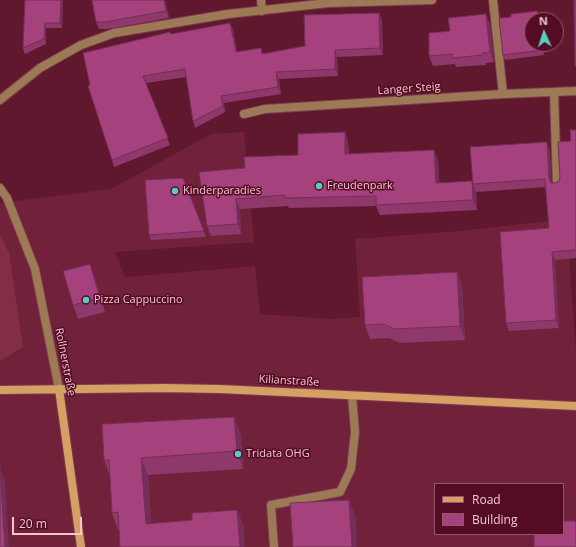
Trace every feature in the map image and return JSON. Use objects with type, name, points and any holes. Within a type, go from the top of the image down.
[{"type":"main road","name":"Kilianstraße","points":[[0,390],[164,388],[213,389],[576,406]]},
{"type":"main road","name":"Rollnerstraße","points":[[59,389],[81,547]]},
{"type":"street","points":[[261,0],[262,11]]},
{"type":"street","points":[[0,100],[40,68],[81,45],[114,33],[228,14],[328,3],[432,0]]},
{"type":"street","points":[[493,0],[503,94]]},
{"type":"street","name":"Langer Steig","points":[[244,114],[265,109],[503,94],[576,91]]},
{"type":"street","points":[[554,92],[557,186]]},
{"type":"street","name":"Rollnerstraße","points":[[0,188],[7,198],[35,269],[59,389]]},
{"type":"street","points":[[274,547],[271,505],[340,492],[351,470],[355,432],[352,396]]},
{"type":"shaded area","points":[[244,132],[254,242],[115,252],[125,277],[255,266],[260,314],[331,319],[360,317],[355,239],[460,231],[566,219],[576,352],[576,547],[0,547],[0,203],[111,189],[211,134]]},
{"type":"shaded area","points":[[0,235],[9,253],[23,347],[0,361]]},
{"type":"building","points":[[25,0],[61,0],[60,23],[45,23],[44,39],[23,48]]},
{"type":"building","points":[[92,0],[164,0],[166,11],[105,22],[96,22]]},
{"type":"building","points":[[574,0],[576,0],[576,66],[575,66]]},
{"type":"building","points":[[524,12],[524,52],[527,52],[503,55],[499,18],[511,17],[511,14]]},
{"type":"building","points":[[379,13],[380,48],[335,50],[335,69],[276,72],[278,87],[221,96],[223,106],[193,121],[185,69],[143,76],[168,138],[112,160],[88,86],[90,85],[83,53],[170,32],[171,34],[230,23],[236,52],[261,48],[262,54],[305,46],[304,15]]},
{"type":"building","points":[[486,14],[490,52],[482,53],[482,55],[453,58],[452,54],[429,56],[429,33],[450,31],[448,18]]},
{"type":"building","points":[[570,130],[576,130],[576,250],[552,252],[556,320],[506,323],[500,232],[549,228],[545,179],[473,184],[470,147],[547,142],[549,178],[551,183],[555,183],[559,181],[560,178],[558,142],[571,141]]},
{"type":"building","points":[[345,132],[345,154],[434,150],[436,183],[472,181],[473,200],[376,205],[376,196],[285,198],[285,195],[236,199],[238,224],[207,226],[199,172],[245,168],[244,157],[298,155],[298,134]]},
{"type":"building","points":[[183,178],[204,231],[149,235],[145,180]]},
{"type":"building","points":[[90,264],[100,298],[73,305],[63,271]]},
{"type":"building","points":[[457,272],[460,326],[395,329],[383,324],[365,325],[362,277]]},
{"type":"building","points":[[234,417],[237,451],[141,458],[146,524],[192,520],[192,513],[237,510],[240,547],[120,547],[118,512],[112,513],[109,460],[104,460],[102,424]]},
{"type":"building","points":[[0,472],[5,547],[0,547]]},
{"type":"building","points":[[349,500],[352,547],[293,547],[290,503]]},
{"type":"building","points":[[564,521],[576,521],[576,547],[534,547],[534,535],[564,535]]},
{"type":"place","name":"Freudenpark","points":[[319,186]]},
{"type":"place","name":"Kinderparadies","points":[[175,191]]},
{"type":"place","name":"Pizza Cappuccino","points":[[86,300]]},
{"type":"place","name":"Tridata OHG","points":[[238,454]]}]
